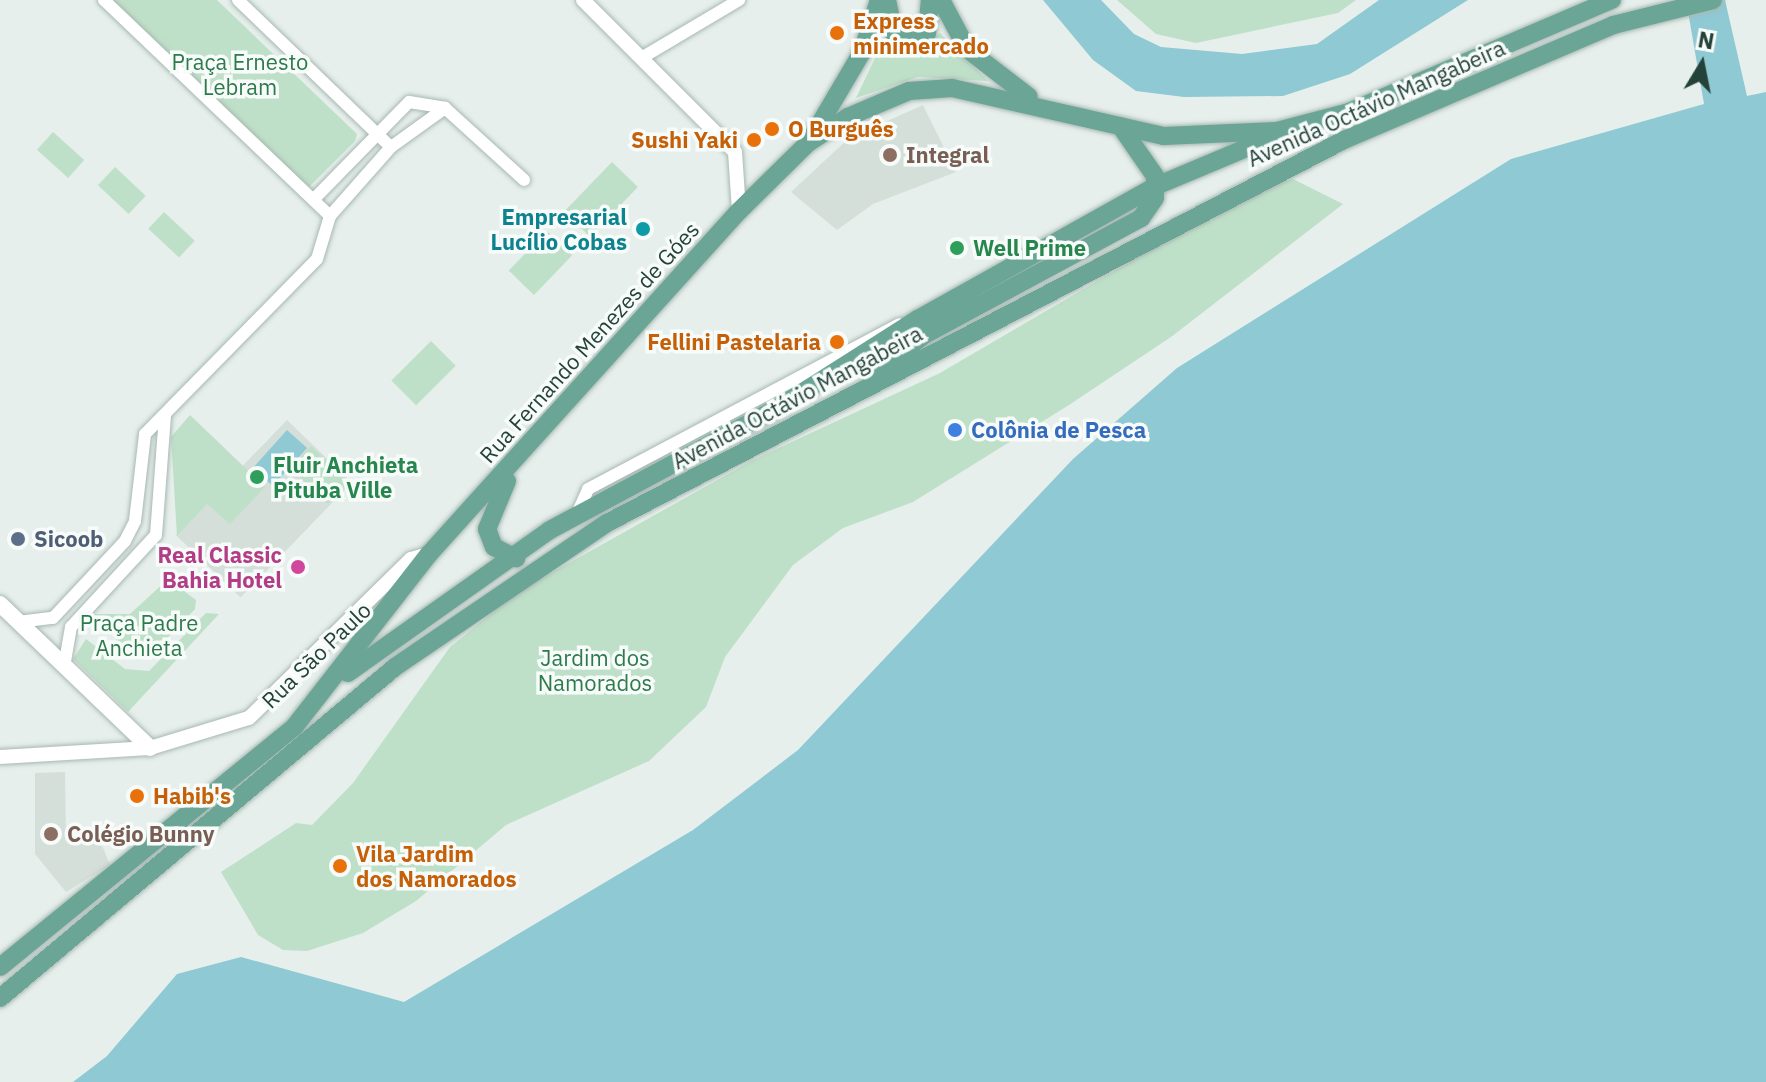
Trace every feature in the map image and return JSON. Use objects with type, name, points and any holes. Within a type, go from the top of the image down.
[{"type":"main road","points":[[808,143],[862,52],[879,0]]},
{"type":"main road","points":[[887,0],[894,34],[915,43],[927,33],[930,0]]},
{"type":"main road","points":[[941,0],[967,49],[1034,101]]},
{"type":"main road","name":"Avenida Octávio Mangabeira","points":[[334,684],[507,556],[577,514],[776,409],[918,319],[1156,186],[1612,0]]},
{"type":"main road","name":"Avenida Octávio Mangabeira","points":[[0,998],[395,667],[559,554],[847,398],[1344,140],[1646,16],[1713,0]]},
{"type":"main road","name":"Rua Fernando Menezes de Góes","points":[[0,967],[255,760],[334,684],[429,554],[523,454],[739,211],[808,143],[874,103],[909,91],[964,89],[1034,101]]},
{"type":"main road","name":"Avenida Octávio Mangabeira","points":[[1034,101],[1121,127],[1192,138],[1297,127]]},
{"type":"main road","points":[[847,398],[924,335],[1141,218],[1156,186],[1145,154],[1121,127]]},
{"type":"main road","points":[[523,454],[487,520],[488,538],[507,556],[559,554]]},
{"type":"main road","points":[[0,604],[150,748]]},
{"type":"street","points":[[104,0],[330,216]]},
{"type":"street","points":[[238,0],[391,147]]},
{"type":"street","points":[[583,0],[735,152],[739,211]]},
{"type":"street","points":[[643,57],[739,0]]},
{"type":"street","points":[[314,199],[374,132],[409,102],[445,108],[524,180]]},
{"type":"street","points":[[18,622],[53,618],[135,521],[141,441],[317,259],[330,216],[391,147],[445,108]]},
{"type":"street","points":[[64,667],[71,627],[151,543],[157,527],[165,415]]},
{"type":"street","points":[[135,521],[157,527]]},
{"type":"street","name":"Rua São Paulo","points":[[0,757],[150,748],[249,718],[411,559],[429,554]]},
{"type":"shaded area","name":"Integral","points":[[923,105],[956,172],[873,204],[837,230],[791,192],[849,138]]},
{"type":"shaded area","points":[[287,420],[352,483],[241,598],[176,535]]},
{"type":"shaded area","name":"Colégio Bunny","points":[[65,772],[66,840],[95,828],[110,865],[66,892],[35,854],[35,773]]},
{"type":"green space","name":"Praça Ernesto Lebram","points":[[109,0],[217,0],[357,134],[355,141],[308,188]]},
{"type":"green space","points":[[1117,0],[1356,0],[1338,13],[1196,43],[1156,34]]},
{"type":"green space","points":[[940,33],[988,81],[918,77],[856,98],[884,39],[916,52]]},
{"type":"green space","points":[[53,132],[84,160],[68,178],[37,150]]},
{"type":"green space","points":[[612,162],[638,187],[590,237],[564,212]]},
{"type":"green space","points":[[115,167],[146,196],[129,214],[98,185]]},
{"type":"green space","name":"Jardim dos Namorados","points":[[1293,179],[1343,204],[1171,337],[1069,405],[913,502],[843,528],[793,565],[725,657],[706,707],[649,761],[506,825],[416,901],[363,933],[307,951],[283,950],[258,935],[221,872],[296,823],[312,825],[353,783],[450,647],[519,591],[753,460],[940,373],[1251,191]]},
{"type":"green space","points":[[164,212],[195,241],[179,257],[148,229]]},
{"type":"green space","points":[[547,231],[572,255],[534,295],[509,271]]},
{"type":"green space","points":[[431,341],[456,366],[416,405],[391,381]]},
{"type":"green space","points":[[190,415],[265,487],[230,524],[207,504],[177,536],[171,437]]},
{"type":"green space","points":[[311,446],[348,482],[328,504],[290,468]]},
{"type":"green space","name":"Praça Padre Anchieta","points":[[168,579],[196,600],[195,609],[149,657],[137,660],[91,614],[130,614]]},
{"type":"green space","name":"Praça Padre Anchieta","points":[[206,613],[219,614],[128,712],[73,659],[86,639],[125,669],[149,671]]},
{"type":"water","points":[[1043,0],[1101,0],[1134,34],[1161,47],[1242,54],[1317,44],[1379,0],[1468,0],[1350,74],[1283,96],[1184,97],[1136,91],[1093,60]]},
{"type":"water","points":[[1686,0],[1725,0],[1747,96],[1766,92],[1766,1082],[73,1082],[107,1056],[177,974],[241,957],[404,1002],[693,830],[798,750],[1073,459],[1177,368],[1511,159],[1704,104]]},
{"type":"water","points":[[287,430],[307,448],[273,486],[253,468]]},
{"type":"place","name":"Express minimercado","points":[[837,33]]},
{"type":"place","name":"O Burguês","points":[[772,129]]},
{"type":"place","name":"Sushi Yaki","points":[[754,140]]},
{"type":"place","name":"Integral","points":[[890,155]]},
{"type":"place","name":"Empresarial Lucílio Cobas","points":[[643,229]]},
{"type":"place","name":"Well Prime","points":[[957,248]]},
{"type":"place","name":"Fellini Pastelaria","points":[[837,342]]},
{"type":"place","name":"Colônia de Pesca","points":[[955,430]]},
{"type":"place","name":"Fluir Anchieta Pituba Ville","points":[[257,477]]},
{"type":"place","name":"Sicoob","points":[[18,539]]},
{"type":"place","name":"Real Classic Bahia Hotel","points":[[298,567]]},
{"type":"place","name":"Habib's","points":[[137,796]]},
{"type":"place","name":"Colégio Bunny","points":[[51,834]]},
{"type":"place","name":"Vila Jardim dos Namorados","points":[[340,866]]}]
